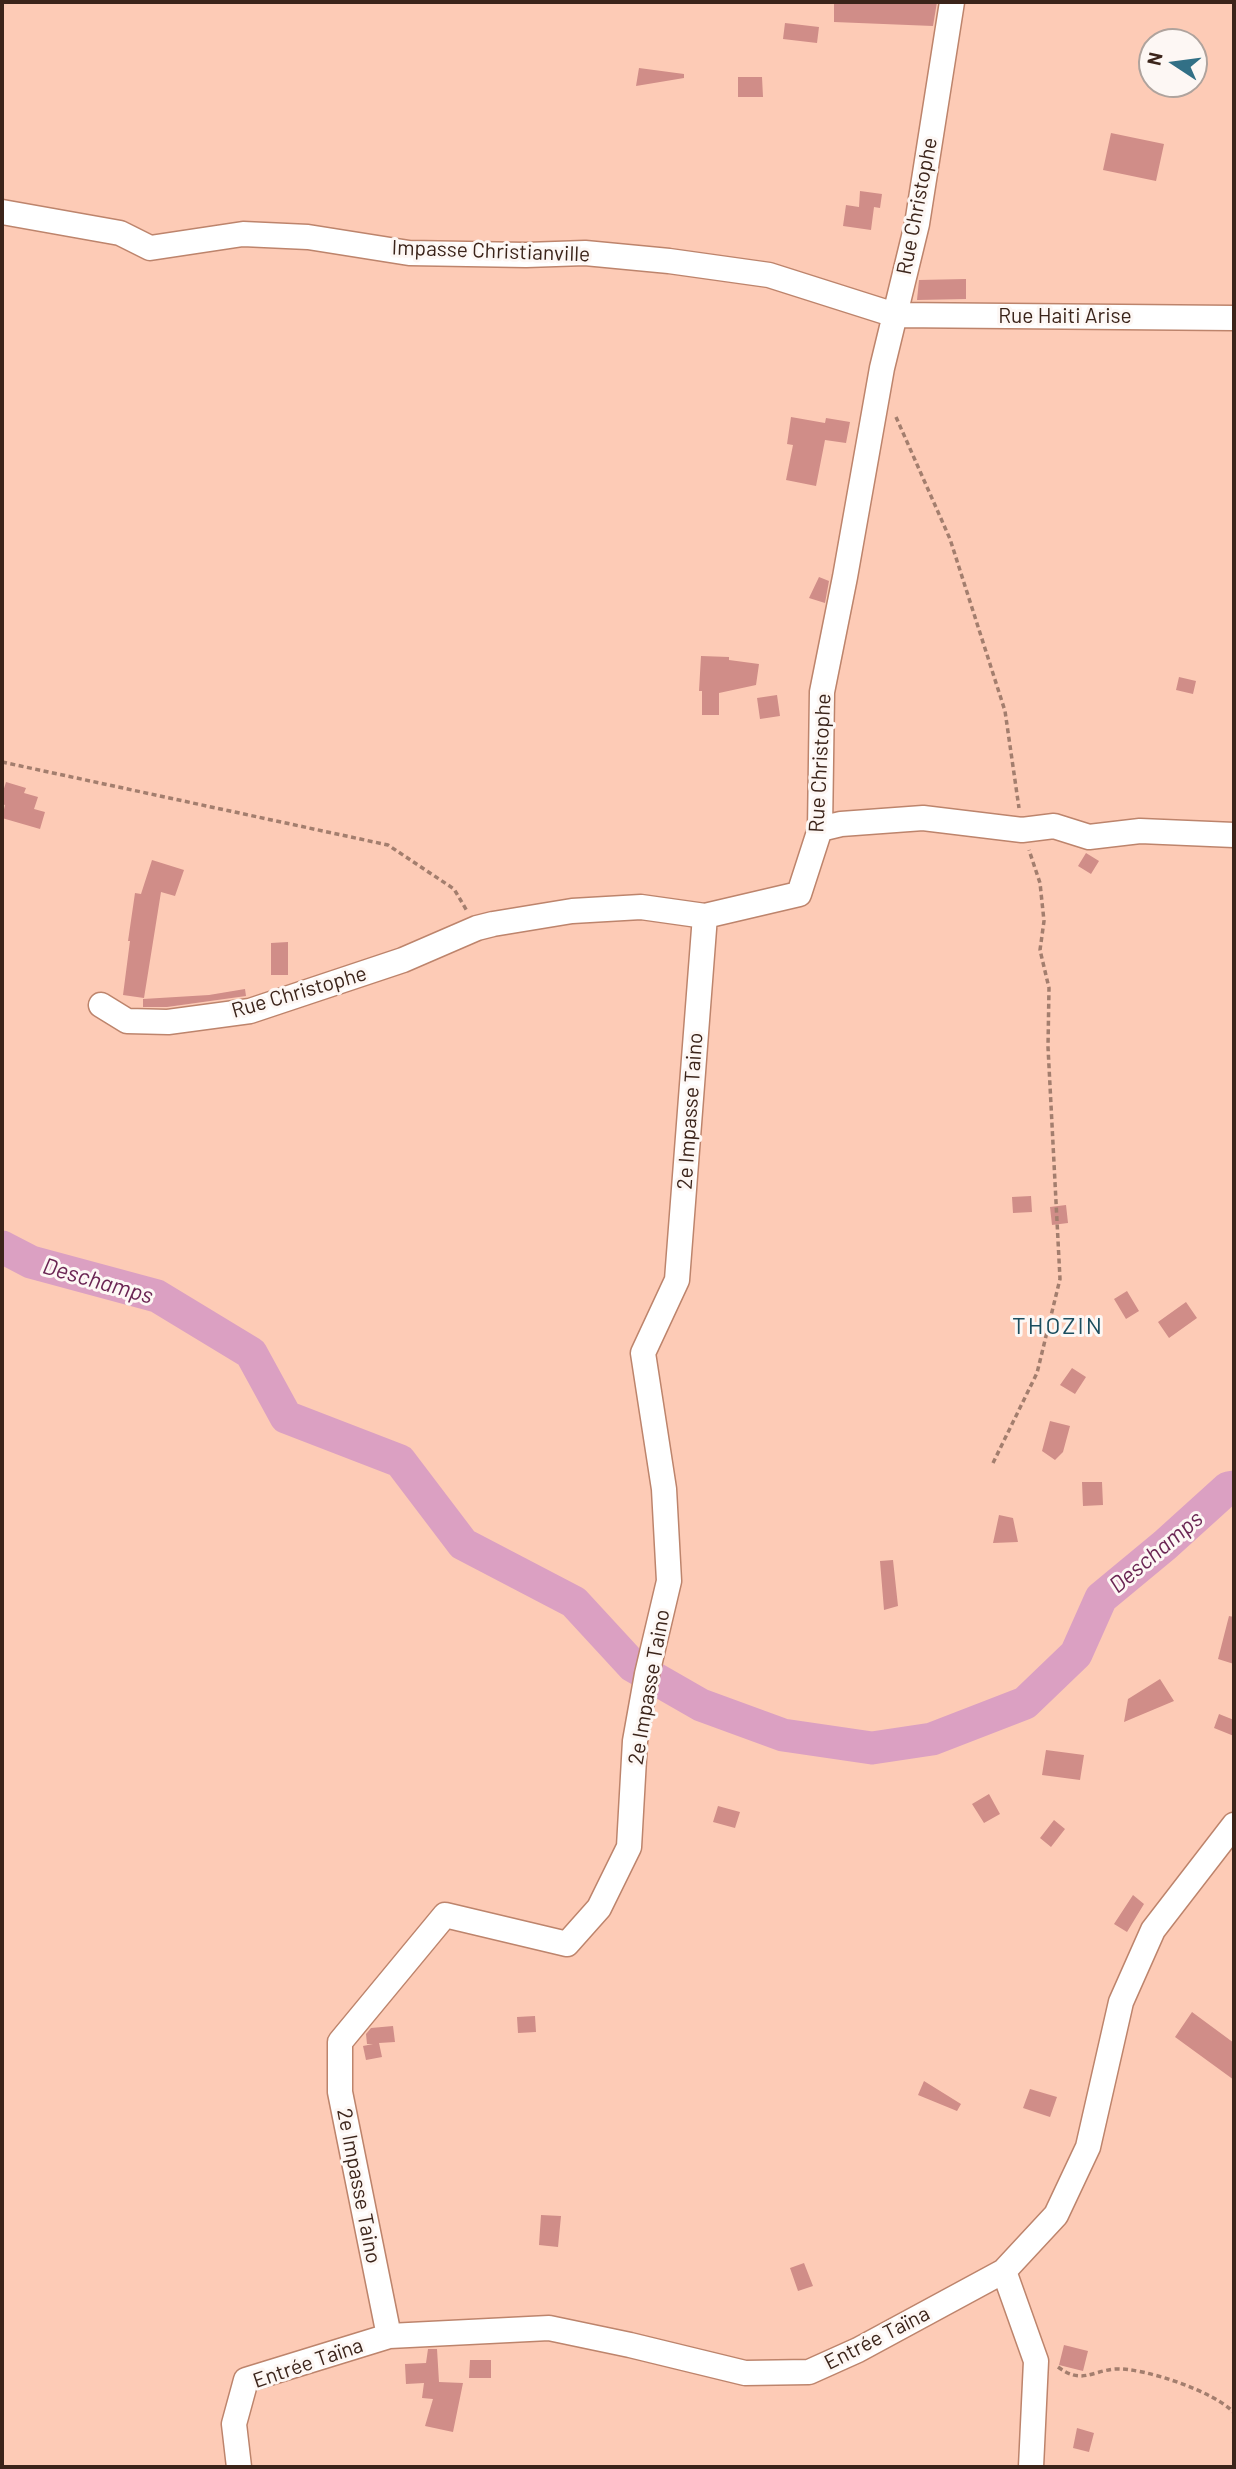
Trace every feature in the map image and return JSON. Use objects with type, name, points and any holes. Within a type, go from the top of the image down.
[{"type":"street","name":"Rue Christophe","points":[[101,1005],[127,1021],[168,1022],[250,1010],[403,960],[477,928],[572,911],[641,907],[705,916],[799,894],[820,829],[822,692],[848,564],[882,368],[917,224],[952,2]]},
{"type":"street","name":"Impasse Christianville","points":[[2,212],[120,233],[150,248],[243,234],[308,237],[409,253],[585,253],[669,261],[769,275],[895,315]]},
{"type":"street","name":"Rue Haiti Arise","points":[[895,315],[1234,318]]},
{"type":"street","points":[[820,829],[841,824],[923,818],[1022,830],[1054,825],[1089,837],[1140,831],[1234,835]]},
{"type":"street","name":"2e Impasse Taino","points":[[389,2336],[340,2092],[340,2042],[445,1915],[567,1944],[599,1908],[629,1847],[635,1741],[646,1674],[668,1581],[663,1489],[643,1353],[677,1280],[705,916]]},
{"type":"street","name":"Entrée Taïna","points":[[239,2467],[234,2424],[246,2380],[389,2336],[548,2328],[745,2374],[809,2372],[858,2350],[1004,2271],[1056,2215],[1088,2147],[1121,2002],[1153,1930],[1234,1825]]},
{"type":"street","points":[[1004,2271],[1036,2361],[1031,2467]]},
{"type":"path","points":[[891,405],[950,539],[1005,711],[1022,830],[1040,883],[1044,921],[1040,950],[1049,988],[1048,1047],[1060,1279],[1037,1373],[993,1463]]},
{"type":"path","points":[[2,762],[388,845],[454,889],[477,928]]},
{"type":"path","points":[[1057,2366],[1068,2374],[1079,2377],[1115,2369],[1174,2380],[1227,2405],[1234,2413]]},
{"type":"building","points":[[834,2],[937,2],[933,26],[834,22]]},
{"type":"building","points":[[785,23],[819,27],[817,43],[783,39]]},
{"type":"building","points":[[639,68],[684,74],[684,78],[636,86]]},
{"type":"building","points":[[738,77],[762,77],[763,97],[738,97]]},
{"type":"building","points":[[1111,133],[1164,144],[1156,181],[1103,170]]},
{"type":"building","points":[[860,191],[882,194],[880,208],[874,207],[871,230],[843,226],[846,205],[859,207]]},
{"type":"building","points":[[966,279],[966,299],[917,300],[919,280]]},
{"type":"building","points":[[791,417],[825,423],[826,418],[850,422],[846,443],[825,440],[816,486],[786,480],[793,445],[787,444]]},
{"type":"building","points":[[819,577],[829,581],[825,603],[809,598]]},
{"type":"building","points":[[701,656],[729,657],[729,660],[759,664],[756,685],[719,693],[719,715],[702,715],[702,691],[699,691]]},
{"type":"building","points":[[1179,677],[1196,681],[1193,694],[1176,690]]},
{"type":"building","points":[[777,695],[780,716],[760,719],[757,698]]},
{"type":"building","points":[[6,782],[26,788],[24,793],[38,797],[34,809],[45,812],[40,829],[2,818],[5,805],[2,804],[2,795]]},
{"type":"building","points":[[1086,853],[1099,861],[1091,874],[1078,866]]},
{"type":"building","points":[[152,860],[184,870],[175,896],[161,892],[144,998],[123,995],[135,893],[141,894]]},
{"type":"building","points":[[288,942],[288,975],[271,975],[271,943]]},
{"type":"building","points":[[245,989],[246,996],[167,1007],[143,1007],[143,999],[209,995]]},
{"type":"building","points":[[1031,1196],[1032,1212],[1013,1213],[1012,1197]]},
{"type":"building","points":[[1066,1205],[1068,1223],[1052,1225],[1050,1207]]},
{"type":"building","points":[[1127,1291],[1139,1311],[1126,1319],[1114,1299]]},
{"type":"building","points":[[1186,1302],[1197,1318],[1169,1338],[1158,1322]]},
{"type":"building","points":[[1072,1368],[1086,1377],[1075,1394],[1060,1385]]},
{"type":"building","points":[[1050,1421],[1070,1426],[1063,1452],[1055,1460],[1042,1451]]},
{"type":"building","points":[[1082,1482],[1102,1482],[1103,1505],[1083,1506]]},
{"type":"building","points":[[999,1515],[1013,1518],[1018,1542],[993,1543]]},
{"type":"building","points":[[893,1560],[898,1606],[884,1610],[880,1561]]},
{"type":"building","points":[[1229,1616],[1234,1617],[1234,1664],[1218,1659]]},
{"type":"building","points":[[1160,1679],[1174,1701],[1124,1722],[1128,1699]]},
{"type":"building","points":[[1219,1714],[1234,1720],[1234,1736],[1214,1728]]},
{"type":"building","points":[[1046,1750],[1084,1755],[1080,1780],[1042,1775]]},
{"type":"building","points":[[989,1794],[1000,1814],[984,1823],[972,1804]]},
{"type":"building","points":[[718,1806],[740,1812],[735,1828],[713,1822]]},
{"type":"building","points":[[1054,1820],[1065,1829],[1051,1847],[1040,1838]]},
{"type":"building","points":[[1133,1895],[1144,1904],[1127,1932],[1114,1924]]},
{"type":"building","points":[[1192,2012],[1234,2043],[1234,2080],[1175,2037]]},
{"type":"building","points":[[535,2016],[536,2032],[518,2033],[517,2017]]},
{"type":"building","points":[[393,2026],[395,2042],[379,2043],[382,2057],[366,2060],[363,2046],[373,2044],[367,2044],[366,2034],[371,2028]]},
{"type":"building","points":[[924,2081],[961,2104],[957,2111],[918,2095]]},
{"type":"building","points":[[1030,2089],[1057,2097],[1050,2117],[1023,2108]]},
{"type":"building","points":[[541,2215],[561,2216],[558,2247],[539,2245]]},
{"type":"building","points":[[804,2263],[813,2286],[798,2291],[790,2268]]},
{"type":"building","points":[[1064,2345],[1088,2351],[1083,2371],[1059,2365]]},
{"type":"building","points":[[428,2349],[437,2349],[439,2382],[463,2383],[453,2432],[425,2426],[433,2399],[422,2398],[424,2383],[406,2384],[405,2364],[426,2363]]},
{"type":"building","points":[[470,2360],[491,2360],[491,2378],[469,2378]]},
{"type":"building","points":[[1077,2428],[1094,2433],[1089,2452],[1073,2448]]},
{"type":"waterway","name":"Deschamps","points":[[2,1247],[31,1262],[157,1296],[251,1353],[286,1417],[400,1461],[463,1544],[574,1602],[633,1666],[701,1705],[783,1735],[872,1748],[932,1739],[1025,1703],[1076,1654],[1101,1598],[1228,1488],[1234,1487]]},
{"type":"district","name":"THOZIN","points":[[1058,1326]]}]
